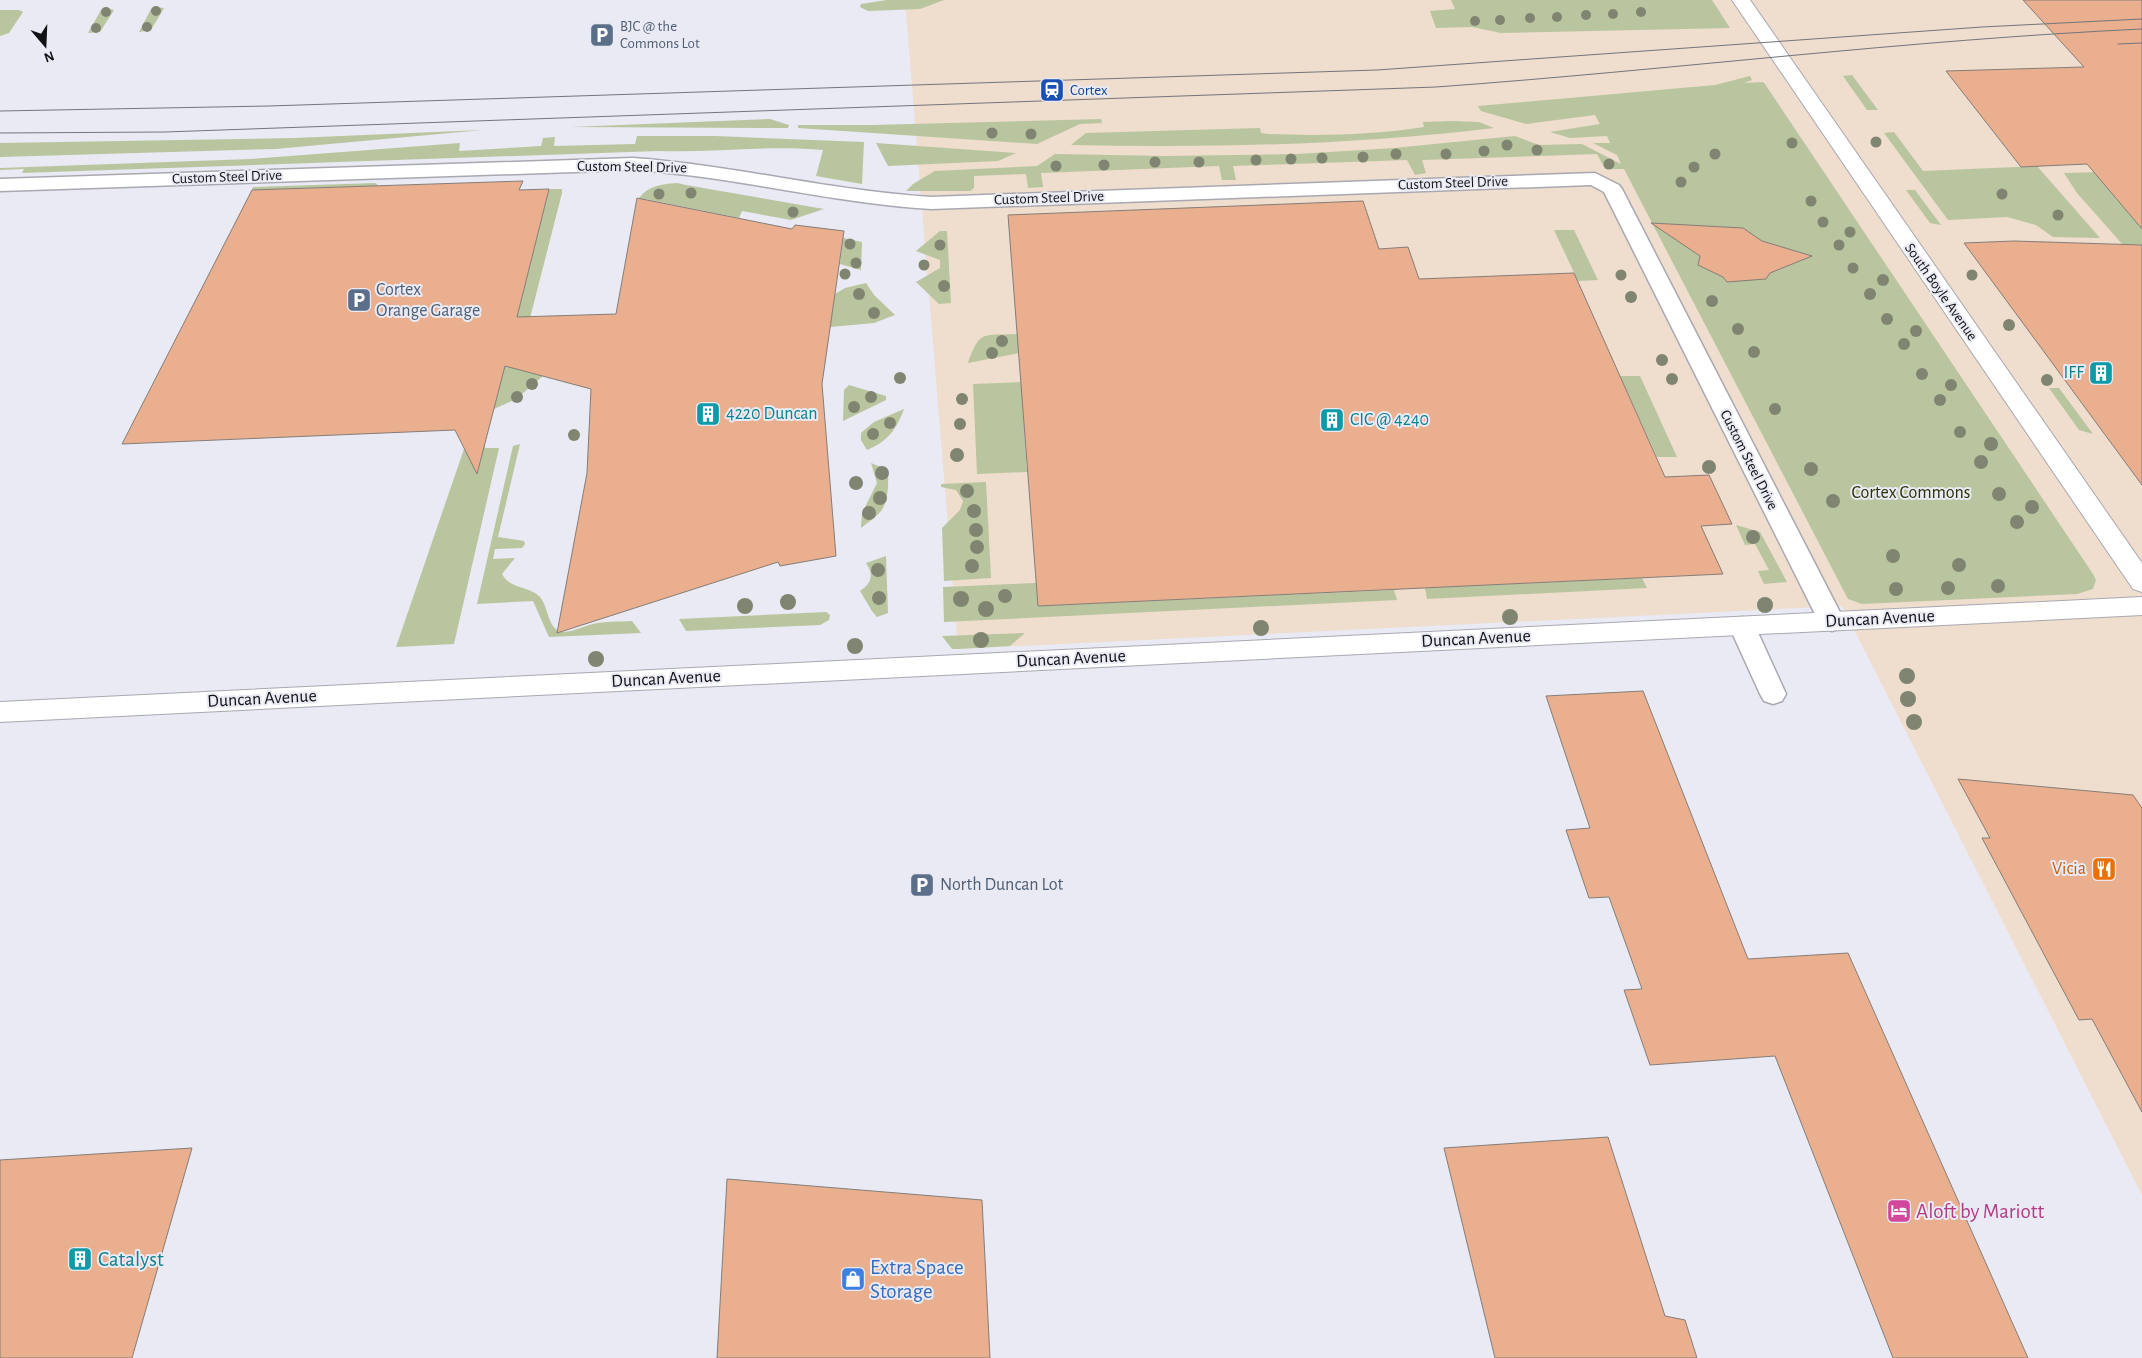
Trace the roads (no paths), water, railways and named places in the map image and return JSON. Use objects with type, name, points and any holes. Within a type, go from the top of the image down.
[{"type":"street","name":"South Boyle Avenue","points":[[1741,0],[2142,583]]},
{"type":"street","name":"Duncan Avenue","points":[[0,712],[2142,606]]},
{"type":"lane","name":"Custom Steel Drive","points":[[0,185],[632,164],[704,169],[884,201],[931,203],[1595,179],[1612,189],[1832,622]]},
{"type":"lane","points":[[1742,626],[1773,694]]},
{"type":"tram line","points":[[0,111],[269,106],[1377,70],[1982,27],[2142,19]]},
{"type":"tram line","points":[[0,133],[165,132],[1436,87],[1965,40],[2142,29]]},
{"type":"tram line","points":[[2118,44],[2142,43]]},
{"type":"place","name":"BJC @ the Commons Lot","points":[[602,35]]},
{"type":"place","name":"Cortex","points":[[1052,90]]},
{"type":"place","name":"Cortex Orange Garage","points":[[359,300]]},
{"type":"place","name":"IFF","points":[[2101,373]]},
{"type":"place","name":"4220 Duncan","points":[[708,414]]},
{"type":"place","name":"CIC @ 4240","points":[[1332,420]]},
{"type":"place","name":"Vicia","points":[[2104,869]]},
{"type":"place","name":"North Duncan Lot","points":[[922,885]]},
{"type":"place","name":"Aloft by Mariott","points":[[1899,1211]]},
{"type":"place","name":"Catalyst","points":[[80,1259]]},
{"type":"place","name":"Extra Space Storage","points":[[853,1279]]},
{"type":"park label","name":"Cortex Commons","points":[[1911,493]]}]
